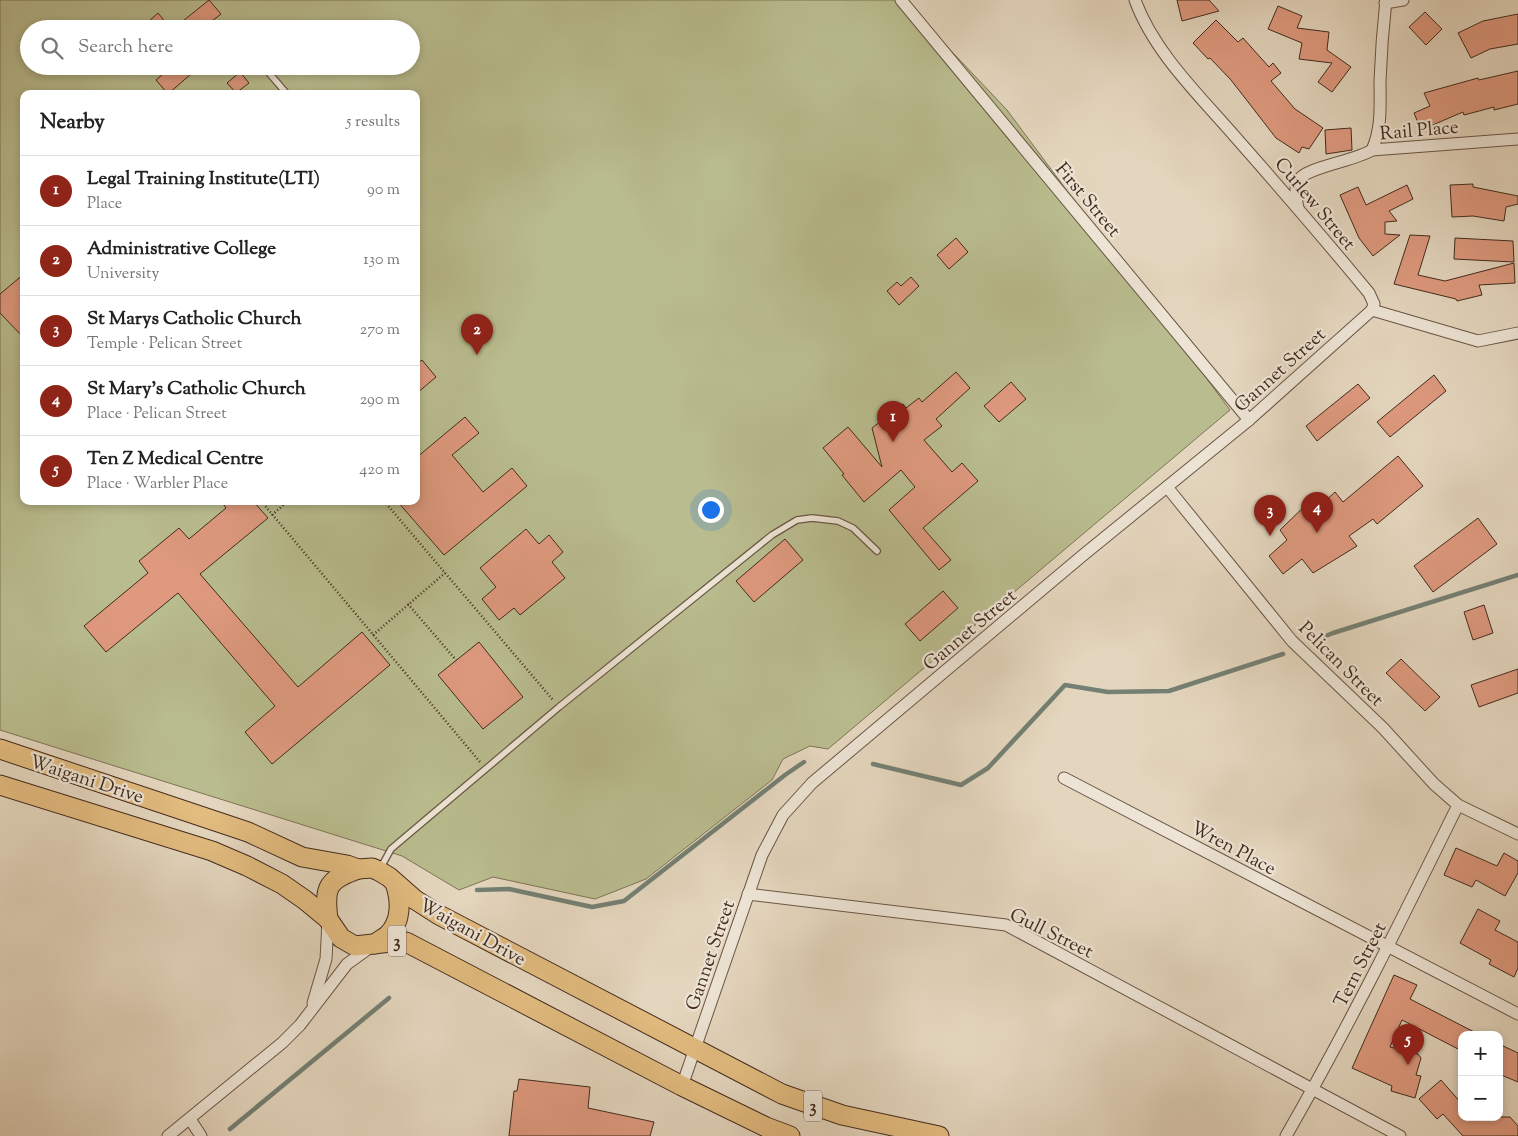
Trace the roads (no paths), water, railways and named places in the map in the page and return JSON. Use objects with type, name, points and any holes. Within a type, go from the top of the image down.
[{"type":"highway","name":"Waigani Drive","points":[[0,749],[248,832],[302,857],[347,865],[358,869],[372,868],[389,877],[414,899],[439,915],[782,1094],[842,1115],[939,1136]]},
{"type":"highway","name":"Waigani Drive","points":[[0,785],[212,851],[247,866],[282,884],[305,900],[328,919],[337,934],[346,942],[355,946],[406,942],[682,1086],[766,1127],[790,1136]]},
{"type":"highway","points":[[328,919],[327,895],[330,885],[336,877],[358,869]]},
{"type":"highway","points":[[375,944],[387,936],[394,928],[398,918],[400,896],[395,883]]},
{"type":"street","name":"First Street","points":[[901,0],[1249,420]]},
{"type":"street","name":"Curlew Street","points":[[1135,0],[1156,40],[1180,73],[1298,208],[1369,293],[1374,304],[1372,310]]},
{"type":"street","points":[[1372,150],[1377,136],[1380,117],[1380,80],[1386,1],[1403,0]]},
{"type":"street","name":"Rail Place","points":[[1298,208],[1295,192],[1298,179],[1301,176],[1372,150],[1518,139]]},
{"type":"street","name":"Gannet Street","points":[[682,1086],[762,855],[778,822],[800,794],[840,758],[1082,556],[1249,420],[1372,310]]},
{"type":"street","points":[[1372,310],[1478,341],[1518,333]]},
{"type":"street","name":"Pelican Street","points":[[1167,487],[1292,641],[1383,728],[1424,772],[1458,805],[1518,834]]},
{"type":"street","name":"Wren Place","points":[[1064,778],[1518,1014]]},
{"type":"street","name":"Tern Street","points":[[1286,1136],[1388,947],[1458,805]]},
{"type":"street","name":"Gull Street","points":[[748,894],[1006,925],[1400,1136]]},
{"type":"street","points":[[310,1012],[326,959],[328,919]]},
{"type":"street","points":[[168,1136],[282,1043],[300,1025],[347,964],[375,944]]},
{"type":"street","points":[[190,1119],[201,1136]]},
{"type":"lane","points":[[271,75],[284,90]]},
{"type":"lane","points":[[378,871],[391,849],[559,707],[748,552],[772,535],[797,520],[812,518],[838,520],[853,528],[877,551]]},
{"type":"waterway","points":[[1316,640],[1518,575]]},
{"type":"waterway","points":[[873,764],[961,785],[988,768],[1065,685],[1108,692],[1169,691],[1283,654]]},
{"type":"waterway","points":[[477,890],[509,889],[592,907],[624,901],[804,762]]},
{"type":"waterway","points":[[230,1129],[389,998]]},
{"type":"place","name":"Administrative College","points":[[477,355]]},
{"type":"place","name":"Legal Training Institute(LTI)","points":[[893,442]]},
{"type":"place","name":"St Mary's Catholic Church","points":[[1317,533]]},
{"type":"place","name":"St Marys Catholic Church","points":[[1270,536]]},
{"type":"place","name":"Ten Z Medical Centre","points":[[1408,1065]]}]
